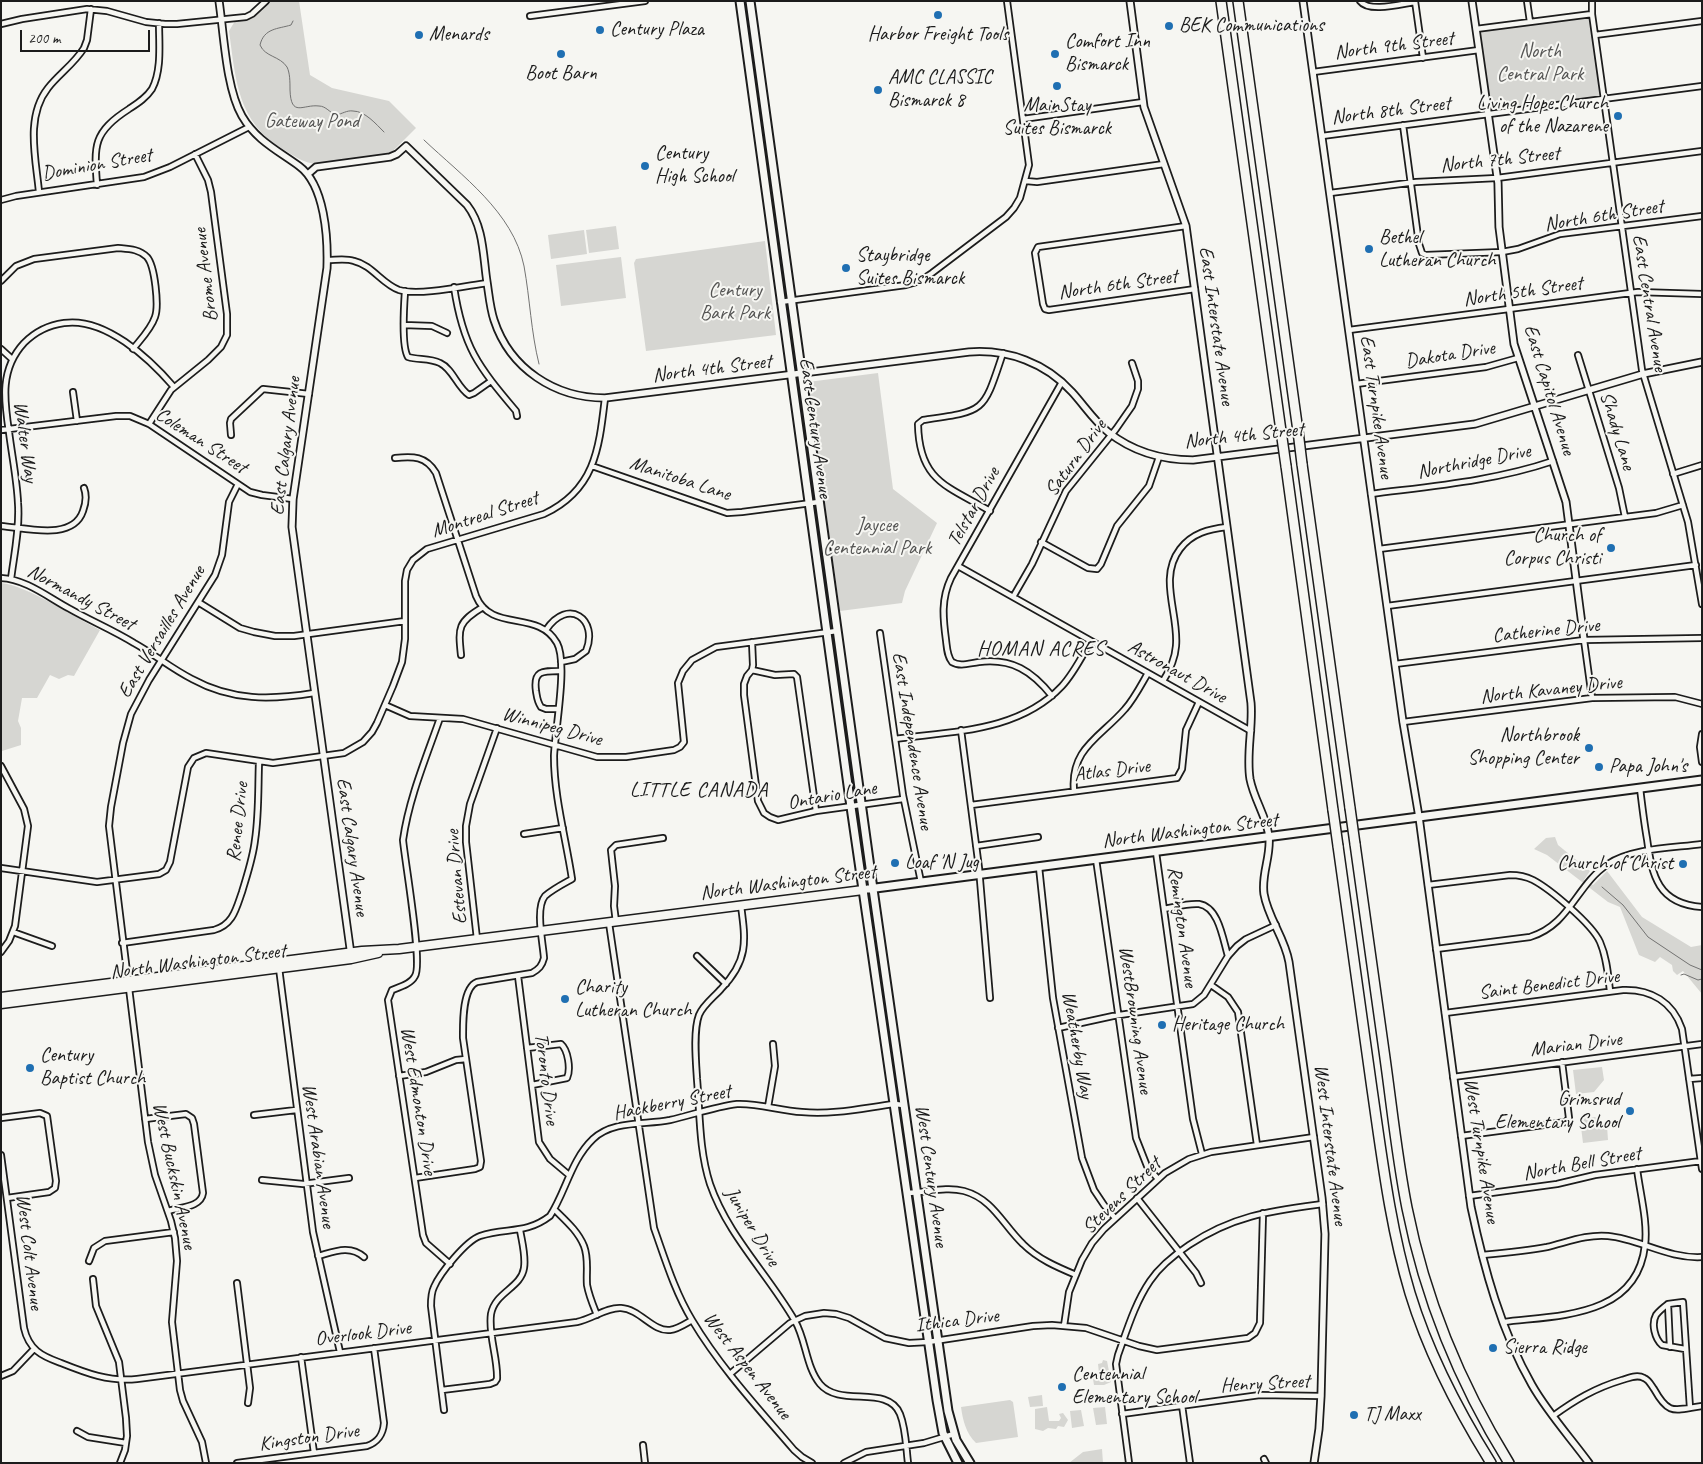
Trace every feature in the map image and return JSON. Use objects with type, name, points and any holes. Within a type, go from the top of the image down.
[{"type":"highway","points":[[1216,1],[1234,96]]},
{"type":"highway","points":[[1221,1],[1384,1173],[1411,1294],[1431,1347],[1463,1415],[1491,1463]]},
{"type":"highway","points":[[1238,1],[1401,1174],[1415,1244],[1433,1303],[1453,1357],[1476,1405],[1509,1463]]},
{"type":"highway","points":[[1242,1],[1255,126]]},
{"type":"main road","name":"East Century Avenue","points":[[740,1],[780,302],[792,375],[863,890]]},
{"type":"main road","name":"East Century Avenue","points":[[750,1],[873,889]]},
{"type":"main road","points":[[1640,788],[1702,780]]},
{"type":"main road","name":"North Washington Street","points":[[1,997],[351,956],[1640,788]]},
{"type":"main road","name":"West Century Avenue","points":[[873,889],[949,1416],[954,1434],[970,1463]]},
{"type":"main road","name":"West Century Avenue","points":[[863,890],[939,1415],[945,1437],[958,1463]]},
{"type":"main road","name":"North Washington Street","points":[[1,1004],[128,982]]},
{"type":"street","name":"East Calgary Avenue","points":[[219,1],[232,93],[239,111],[249,127],[267,145],[308,174],[316,186],[320,199],[328,260],[292,518],[314,694],[351,956]]},
{"type":"street","points":[[1,24],[22,19],[92,9],[159,24],[230,20],[249,16],[266,1]]},
{"type":"street","points":[[530,16],[645,1]]},
{"type":"street","points":[[780,302],[906,285],[924,279],[1011,213],[1020,198],[1026,181],[1029,161],[1007,1]]},
{"type":"street","name":"East Interstate Avenue","points":[[1130,1],[1143,102],[1186,226],[1252,703],[1249,759],[1251,782],[1254,795],[1266,822],[1269,837]]},
{"type":"street","name":"East Turnpike Avenue","points":[[1304,1],[1403,722],[1419,818]]},
{"type":"street","points":[[1360,1],[1372,8],[1415,2],[1423,58]]},
{"type":"street","name":"East Capitol Avenue","points":[[1472,1],[1497,178],[1499,228],[1514,344],[1566,502],[1592,698]]},
{"type":"street","points":[[1527,1],[1530,22]]},
{"type":"street","name":"East Central Avenue","points":[[1592,1],[1592,14],[1643,374],[1689,526],[1702,604]]},
{"type":"street","points":[[39,192],[34,129],[37,108],[46,91],[84,48],[92,9]]},
{"type":"street","name":"North 9th Street","points":[[1476,28],[1592,14]]},
{"type":"street","points":[[1595,35],[1702,21]]},
{"type":"street","points":[[97,185],[95,155],[101,134],[111,121],[144,98],[154,83],[158,68],[159,24]]},
{"type":"street","name":"North 9th Street","points":[[1313,72],[1479,50]]},
{"type":"street","name":"North 8th Street","points":[[1322,136],[1702,86]]},
{"type":"street","points":[[1023,119],[1143,102]]},
{"type":"street","points":[[1403,125],[1410,183]]},
{"type":"street","name":"Dominion Street","points":[[1,200],[39,192],[144,177],[170,167],[249,127]]},
{"type":"street","points":[[308,174],[316,168],[390,157],[406,146],[471,210],[479,227],[487,283],[420,292],[405,291],[391,286],[359,262],[328,260]]},
{"type":"street","name":"North 7th Street","points":[[1330,193],[1410,183],[1497,178],[1702,151]]},
{"type":"street","name":"Brome Avenue","points":[[148,424],[174,387],[208,360],[221,347],[227,335],[228,314],[211,192],[208,180],[195,154]]},
{"type":"street","points":[[1026,181],[1037,182],[1164,164]]},
{"type":"street","name":"North 6th Street","points":[[1410,183],[1419,244],[1424,254],[1429,256],[1502,252],[1518,249],[1556,235],[1702,216]]},
{"type":"street","name":"North 6th Street","points":[[1186,226],[1036,248],[1042,304],[1045,309],[1049,310],[1195,290]]},
{"type":"street","points":[[1,281],[16,266],[34,259],[118,248],[140,252],[148,258],[151,264],[158,302],[152,325],[133,349]]},
{"type":"street","name":"North 4th Street","points":[[487,283],[493,318],[506,345],[524,368],[550,386],[574,395],[605,398],[969,352],[1003,353],[1037,365],[1062,382],[1098,422],[1112,435],[1130,446],[1159,457],[1187,460],[1218,458],[1475,424],[1643,374],[1702,362]]},
{"type":"street","points":[[454,287],[459,316],[474,357],[516,411],[517,416]]},
{"type":"street","points":[[405,291],[404,325],[406,352],[411,358],[441,363],[469,395],[474,394],[491,381]]},
{"type":"street","name":"North 5th Street","points":[[1349,330],[1650,291],[1702,294]]},
{"type":"street","name":"Walter Way","points":[[12,579],[18,500],[4,394],[6,378],[12,359],[20,346],[34,334],[50,326],[68,322],[86,323],[101,328],[133,349],[152,363],[174,387]]},
{"type":"street","points":[[404,325],[432,326],[447,333]]},
{"type":"street","points":[[1,349],[12,359]]},
{"type":"street","points":[[990,510],[943,484],[930,472],[923,459],[918,424],[923,420],[969,413],[982,405],[990,393],[1003,353]]},
{"type":"street","name":"Shady Lane","points":[[1578,355],[1620,488],[1625,517]]},
{"type":"street","name":"Dakota Drive","points":[[1356,384],[1486,367],[1518,358]]},
{"type":"street","name":"Saturn Drive","points":[[1013,597],[1066,492],[1129,411],[1136,395],[1138,377],[1132,363]]},
{"type":"street","name":"Telstar Drive","points":[[1052,696],[1033,676],[1017,666],[996,661],[958,664],[950,660],[943,608],[947,588],[958,566],[1062,382]]},
{"type":"street","points":[[231,435],[231,419],[263,389],[309,394]]},
{"type":"street","points":[[73,392],[77,420]]},
{"type":"street","name":"Montreal Street","points":[[1,868],[97,882],[156,875],[163,872],[168,866],[188,767],[194,758],[201,754],[210,753],[260,762],[277,763],[347,752],[363,742],[372,732],[402,662],[405,639],[405,581],[410,565],[417,556],[428,549],[549,511],[560,505],[576,491],[592,466],[599,445],[605,398]]},
{"type":"street","name":"Coleman Street","points":[[1,430],[124,415],[137,418],[238,484],[258,494],[294,499]]},
{"type":"street","points":[[395,458],[409,456],[419,458],[431,465],[438,478],[476,596],[483,607],[498,618],[535,624],[546,630],[557,643],[561,653],[561,671],[555,746],[555,776],[572,880],[555,889],[540,904],[543,965],[532,973],[477,982],[469,988],[466,996],[463,1032],[481,1161],[480,1167],[415,1178]]},
{"type":"street","points":[[1041,542],[1088,568],[1097,569],[1101,564],[1109,541],[1117,526],[1149,486],[1159,457]]},
{"type":"street","name":"Northridge Drive","points":[[1371,494],[1491,478],[1516,473],[1553,461]]},
{"type":"street","points":[[1673,474],[1702,465]]},
{"type":"street","name":"Manitoba Lane","points":[[592,466],[722,512],[742,512],[819,502]]},
{"type":"street","name":"East Versailles Avenue","points":[[128,982],[109,838],[109,820],[123,743],[137,700],[213,580],[220,564],[230,502],[238,484]]},
{"type":"street","points":[[1,526],[55,531],[70,528],[78,521],[84,510],[86,496],[84,488]]},
{"type":"street","points":[[1379,549],[1662,512],[1683,505]]},
{"type":"street","points":[[1163,681],[1172,665],[1176,647],[1170,581],[1173,560],[1182,547],[1194,536],[1209,530],[1227,527]]},
{"type":"street","points":[[1387,606],[1696,565]]},
{"type":"street","name":"Astronaut Drive","points":[[958,566],[1251,731]]},
{"type":"street","name":"Normandy Street","points":[[1,578],[12,579],[27,586],[125,638],[191,679],[224,692],[269,699],[314,694]]},
{"type":"street","points":[[198,602],[234,625],[254,632],[281,636],[405,621]]},
{"type":"street","points":[[461,655],[460,626],[465,619],[483,607]]},
{"type":"street","points":[[546,630],[555,618],[566,614],[579,615],[585,621],[589,636],[586,651],[575,659],[561,662]]},
{"type":"street","name":"Winnipeg Drive","points":[[385,705],[410,716],[463,720],[592,756],[626,757],[674,750],[684,742],[678,690],[680,677],[692,660],[711,649],[837,631]]},
{"type":"street","name":"East Independence Avenue","points":[[880,633],[904,799],[921,882]]},
{"type":"street","name":"Catherine Drive","points":[[1395,664],[1584,640],[1702,638]]},
{"type":"street","points":[[895,738],[961,730],[1012,720],[1030,711],[1052,696],[1070,676],[1091,641]]},
{"type":"street","name":"Ontario Lane","points":[[752,642],[754,660],[752,670],[746,676],[744,695],[760,806],[767,815],[778,820],[816,811],[904,799]]},
{"type":"street","points":[[752,670],[770,675],[794,674],[797,677],[816,811]]},
{"type":"street","points":[[558,709],[546,709],[541,706],[537,701],[534,681],[540,673],[561,671]]},
{"type":"street","points":[[1074,792],[1076,765],[1083,750],[1128,706],[1148,673]]},
{"type":"street","name":"North Kavaney Drive","points":[[1403,722],[1592,698],[1675,697],[1690,699],[1702,704]]},
{"type":"street","name":"Atlas Drive","points":[[971,805],[1177,778],[1182,769],[1186,730],[1199,702]]},
{"type":"street","points":[[417,946],[403,840],[405,824],[416,785],[440,718]]},
{"type":"street","name":"Estevan Drive","points":[[477,939],[466,842],[466,826],[470,804],[497,728]]},
{"type":"street","points":[[961,730],[976,846],[990,998]]},
{"type":"street","points":[[1702,734],[1700,747],[1702,762]]},
{"type":"street","name":"Renee Drive","points":[[122,943],[214,930],[226,925],[232,918],[254,851],[260,762]]},
{"type":"street","points":[[1,766],[22,804],[28,821],[28,834],[13,932],[1,952]]},
{"type":"street","points":[[1640,788],[1648,851],[1653,874],[1664,891],[1672,898],[1683,904],[1702,907]]},
{"type":"street","name":"West Turnpike Avenue","points":[[1419,818],[1469,1196],[1482,1255],[1504,1322],[1528,1378],[1589,1463]]},
{"type":"street","points":[[524,834],[563,828]]},
{"type":"street","points":[[976,846],[1038,837]]},
{"type":"street","name":"West Interstate Avenue","points":[[1269,837],[1269,852],[1263,888],[1268,906],[1285,946],[1289,962],[1323,1204],[1325,1246],[1321,1396],[1314,1463]]},
{"type":"street","name":"West Aspen Avenue","points":[[663,838],[616,845],[611,850],[615,886],[612,922],[638,1123],[654,1228],[667,1266],[692,1320],[730,1374],[794,1450],[812,1463]]},
{"type":"street","points":[[1436,949],[1536,935],[1554,925],[1608,864],[1625,856],[1648,851],[1702,844]]},
{"type":"street","name":"Remington Avenue","points":[[1156,852],[1193,1119],[1202,1154]]},
{"type":"street","name":"WestBrowning Avenue","points":[[1096,860],[1136,1138],[1147,1166],[1158,1179]]},
{"type":"street","name":"Weatherby Way","points":[[1039,867],[1048,967],[1084,1165],[1097,1195],[1115,1218]]},
{"type":"street","points":[[1428,885],[1517,875],[1536,882],[1588,924],[1600,941],[1606,961],[1610,991]]},
{"type":"street","points":[[1164,908],[1197,904],[1208,908],[1216,917],[1228,956]]},
{"type":"street","name":"Juniper Drive","points":[[741,906],[744,934],[743,952],[735,971],[726,984],[699,1015],[696,1049],[699,1113],[704,1161],[710,1184],[723,1214],[739,1242],[795,1320],[813,1372],[822,1386],[834,1394],[877,1398],[891,1402],[901,1416],[908,1463]]},
{"type":"street","points":[[1058,1028],[1119,1015],[1177,1007],[1197,1002],[1211,985],[1234,948],[1243,941],[1276,926]]},
{"type":"street","points":[[13,932],[52,946]]},
{"type":"street","name":"West Edmonton Drive","points":[[417,946],[418,965],[415,976],[408,983],[392,990],[388,996],[423,1238],[428,1245],[450,1264]]},
{"type":"street","points":[[697,956],[726,984]]},
{"type":"street","name":"West Arabian Avenue","points":[[279,965],[306,1184],[318,1256],[340,1352]]},
{"type":"street","name":"Toronto Drive","points":[[518,976],[539,1142],[550,1159],[569,1175]]},
{"type":"street","name":"West Buckskin Avenue","points":[[128,982],[153,1169],[174,1232],[177,1261],[172,1322],[178,1373],[182,1397],[202,1442],[206,1463]]},
{"type":"street","points":[[1211,985],[1228,997],[1238,1012],[1257,1145]]},
{"type":"street","name":"Saint Benedict Drive","points":[[1445,1013],[1610,991],[1637,990],[1651,994],[1661,1000],[1677,1017],[1682,1029],[1700,1144],[1702,1169]]},
{"type":"street","points":[[527,1048],[561,1044],[565,1048],[569,1073],[567,1078],[532,1085]]},
{"type":"street","points":[[768,1107],[775,1066],[773,1044]]},
{"type":"street","name":"Marian Drive","points":[[1453,1076],[1702,1044]]},
{"type":"street","points":[[399,1076],[426,1072],[456,1060],[466,1059]]},
{"type":"street","points":[[1461,1136],[1566,1122],[1569,1118],[1562,1062]]},
{"type":"street","points":[[1689,1080],[1702,1078]]},
{"type":"street","name":"Hackberry Street","points":[[444,1410],[431,1296],[437,1281],[467,1245],[476,1238],[488,1234],[520,1230],[543,1222],[550,1216],[575,1162],[593,1138],[605,1132],[638,1123],[667,1120],[737,1104],[748,1104],[792,1112],[826,1113],[894,1104],[904,1105]]},
{"type":"street","points":[[254,1115],[296,1110]]},
{"type":"street","points":[[1,1118],[40,1113],[47,1116],[56,1184],[53,1190],[49,1192],[7,1198]]},
{"type":"street","points":[[145,1119],[186,1114],[192,1118],[194,1124],[202,1198],[194,1204],[168,1211]]},
{"type":"street","name":"Stevens Street","points":[[1064,1326],[1067,1298],[1092,1243],[1115,1218],[1158,1179],[1182,1162],[1202,1154],[1314,1137]]},
{"type":"street","name":"West Colt Avenue","points":[[1,1155],[24,1328],[27,1338],[34,1349]]},
{"type":"street","name":"North Bell Street","points":[[1469,1196],[1557,1184],[1590,1176],[1700,1161]]},
{"type":"street","points":[[1504,1322],[1582,1312],[1605,1304],[1619,1295],[1631,1282],[1640,1265],[1645,1246],[1645,1231],[1637,1169]]},
{"type":"street","points":[[262,1180],[306,1184],[349,1178]]},
{"type":"street","points":[[907,1193],[950,1189],[965,1191],[975,1195],[994,1209],[1015,1236],[1031,1251],[1046,1261],[1076,1275]]},
{"type":"street","points":[[1137,1198],[1201,1282]]},
{"type":"street","points":[[1129,1463],[1116,1368],[1117,1359],[1138,1301],[1149,1282],[1161,1267],[1179,1251],[1224,1225],[1246,1216],[1263,1212],[1323,1204]]},
{"type":"street","points":[[554,1209],[573,1228],[584,1245],[588,1266],[587,1284],[597,1315]]},
{"type":"street","name":"Ithica Drive","points":[[730,1374],[795,1320],[818,1314],[836,1314],[854,1320],[891,1340],[909,1343],[928,1342],[1033,1326],[1064,1326],[1094,1330],[1144,1348],[1162,1350],[1242,1340],[1252,1336],[1260,1323],[1263,1212]]},
{"type":"street","points":[[442,1390],[490,1384],[496,1381],[498,1377],[491,1313],[495,1303],[517,1281],[524,1269],[520,1230]]},
{"type":"street","points":[[89,1261],[94,1248],[105,1241],[174,1232]]},
{"type":"street","points":[[1482,1255],[1544,1247],[1596,1236],[1618,1237],[1680,1256],[1702,1256]]},
{"type":"street","points":[[318,1256],[346,1250],[356,1251],[364,1257]]},
{"type":"street","points":[[93,1279],[96,1306],[119,1362],[126,1418],[126,1443],[120,1463]]},
{"type":"street","points":[[237,1283],[248,1364],[250,1393],[248,1403]]},
{"type":"street","points":[[1685,1350],[1659,1343],[1655,1335],[1654,1320],[1656,1315],[1668,1304],[1682,1302],[1690,1408]]},
{"type":"street","points":[[1668,1304],[1670,1347]]},
{"type":"street","name":"Overlook Drive","points":[[34,1349],[44,1356],[86,1373],[121,1379],[577,1322],[590,1319],[613,1309],[624,1308],[638,1313],[657,1327],[666,1330],[674,1329],[692,1320]]},
{"type":"street","name":"Kingston Drive","points":[[237,1463],[367,1446],[376,1442],[381,1435],[384,1423],[374,1348]]},
{"type":"street","points":[[1,1376],[13,1371],[34,1349]]},
{"type":"street","points":[[301,1357],[314,1453]]},
{"type":"street","points":[[1554,1416],[1587,1393],[1635,1376],[1643,1377],[1647,1380],[1666,1408],[1674,1410],[1702,1406]]},
{"type":"street","name":"Henry Street","points":[[1122,1414],[1260,1395],[1321,1396]]},
{"type":"street","points":[[1182,1406],[1190,1463]]},
{"type":"street","points":[[77,1431],[88,1437],[126,1443]]},
{"type":"street","points":[[844,1463],[866,1452],[924,1443],[954,1434]]},
{"type":"street","points":[[642,1445],[645,1463]]},
{"type":"green space","name":"Gateway Pond","points":[[271,1],[299,1],[310,75],[332,88],[389,101],[416,128],[394,150],[388,154],[316,164],[299,159],[284,150],[268,139],[257,127],[248,113],[237,83],[229,31],[235,21],[251,18]]},
{"type":"green space","name":"North Central Park","points":[[1592,14],[1604,99],[1488,114],[1476,29]]},
{"type":"green space","points":[[616,226],[619,249],[589,253],[586,230]]},
{"type":"green space","points":[[584,230],[587,254],[551,259],[548,235]]},
{"type":"green space","name":"Century Bark Park","points":[[765,241],[776,335],[646,351],[634,263],[636,259]]},
{"type":"green space","points":[[621,257],[626,298],[561,306],[556,265]]},
{"type":"green space","name":"Jaycee Centennial Park","points":[[878,373],[893,489],[937,523],[905,591],[902,603],[840,611],[808,382]]},
{"type":"green space","points":[[1,583],[11,585],[37,596],[100,630],[74,676],[68,675],[59,679],[50,675],[37,698],[22,698],[18,721],[21,728],[21,745],[2,751]]},
{"type":"green space","points":[[1555,837],[1558,845],[1590,871],[1584,880],[1593,885],[1607,871],[1642,917],[1691,947],[1702,945],[1702,994],[1683,971],[1677,975],[1673,971],[1672,965],[1660,957],[1655,962],[1639,955],[1620,907],[1608,902],[1547,855],[1534,849],[1546,838]]},
{"type":"green space","points":[[1602,1067],[1604,1080],[1594,1092],[1576,1094],[1573,1070]]},
{"type":"green space","points":[[1595,1117],[1607,1126],[1608,1140],[1583,1143],[1580,1119]]},
{"type":"green space","points":[[1103,1360],[1107,1361],[1111,1382],[1104,1385],[1094,1385],[1093,1379],[1103,1377],[1103,1374],[1099,1373],[1098,1364],[1102,1363]]},
{"type":"green space","points":[[1042,1395],[1043,1406],[1030,1407],[1028,1397]]},
{"type":"green space","points":[[1010,1400],[1013,1402],[1018,1437],[976,1443],[966,1426],[961,1407]]},
{"type":"green space","points":[[1047,1407],[1049,1421],[1059,1421],[1061,1418],[1059,1414],[1063,1413],[1068,1420],[1064,1427],[1058,1426],[1056,1429],[1048,1428],[1043,1431],[1035,1429],[1035,1409]]},
{"type":"green space","points":[[1105,1407],[1107,1424],[1096,1425],[1093,1408]]},
{"type":"green space","points":[[1081,1410],[1084,1426],[1072,1428],[1070,1411]]},
{"type":"green space","points":[[1102,1449],[1103,1463],[1069,1463],[1083,1452]]},
{"type":"waterway","points":[[293,21],[291,25],[268,32],[260,45],[265,52],[284,63],[287,67],[291,99],[295,107],[321,106],[336,115],[349,111],[362,113],[384,132]]},
{"type":"waterway","points":[[424,140],[484,196],[509,229],[518,247],[524,266],[539,364]]},
{"type":"waterway","points":[[1602,887],[1623,905],[1648,937],[1690,965],[1702,970]]},
{"type":"waterway","points":[[1681,975],[1684,974],[1698,980],[1702,979]]},
{"type":"place","name":"Harbor Freight Tools","points":[[938,15]]},
{"type":"place","name":"BEK Communications","points":[[1169,26]]},
{"type":"place","name":"Century Plaza","points":[[600,30]]},
{"type":"place","name":"Menards","points":[[419,35]]},
{"type":"place","name":"Boot Barn","points":[[561,54]]},
{"type":"place","name":"Comfort Inn Bismarck","points":[[1055,54]]},
{"type":"place","name":"MainStay Suites Bismarck","points":[[1057,86]]},
{"type":"place","name":"AMC CLASSIC Bismarck 8","points":[[878,90]]},
{"type":"place","name":"Living Hope Church of the Nazarene","points":[[1618,116]]},
{"type":"place","name":"Century High School","points":[[645,166]]},
{"type":"place","name":"Bethel Lutheran Church","points":[[1369,249]]},
{"type":"place","name":"Staybridge Suites Bismarck","points":[[846,268]]},
{"type":"place","name":"Church of Corpus Christi","points":[[1611,548]]},
{"type":"place","name":"Northbrook Shopping Center","points":[[1589,748]]},
{"type":"place","name":"Papa John's","points":[[1599,767]]},
{"type":"place","name":"Loaf 'N Jug","points":[[895,863]]},
{"type":"place","name":"Church of Christ","points":[[1683,864]]},
{"type":"place","name":"Charity Lutheran Church","points":[[565,999]]},
{"type":"place","name":"Heritage Church","points":[[1162,1025]]},
{"type":"place","name":"Century Baptist Church","points":[[30,1068]]},
{"type":"place","name":"Grimsrud Elementary School","points":[[1630,1111]]},
{"type":"place","name":"Sierra Ridge","points":[[1493,1348]]},
{"type":"place","name":"Centennial Elementary School","points":[[1062,1387]]},
{"type":"place","name":"TJ Maxx","points":[[1354,1415]]},
{"type":"district","name":"HOMAN ACRES","points":[[1041,649]]},
{"type":"district","name":"LITTLE CANADA","points":[[699,790]]}]
